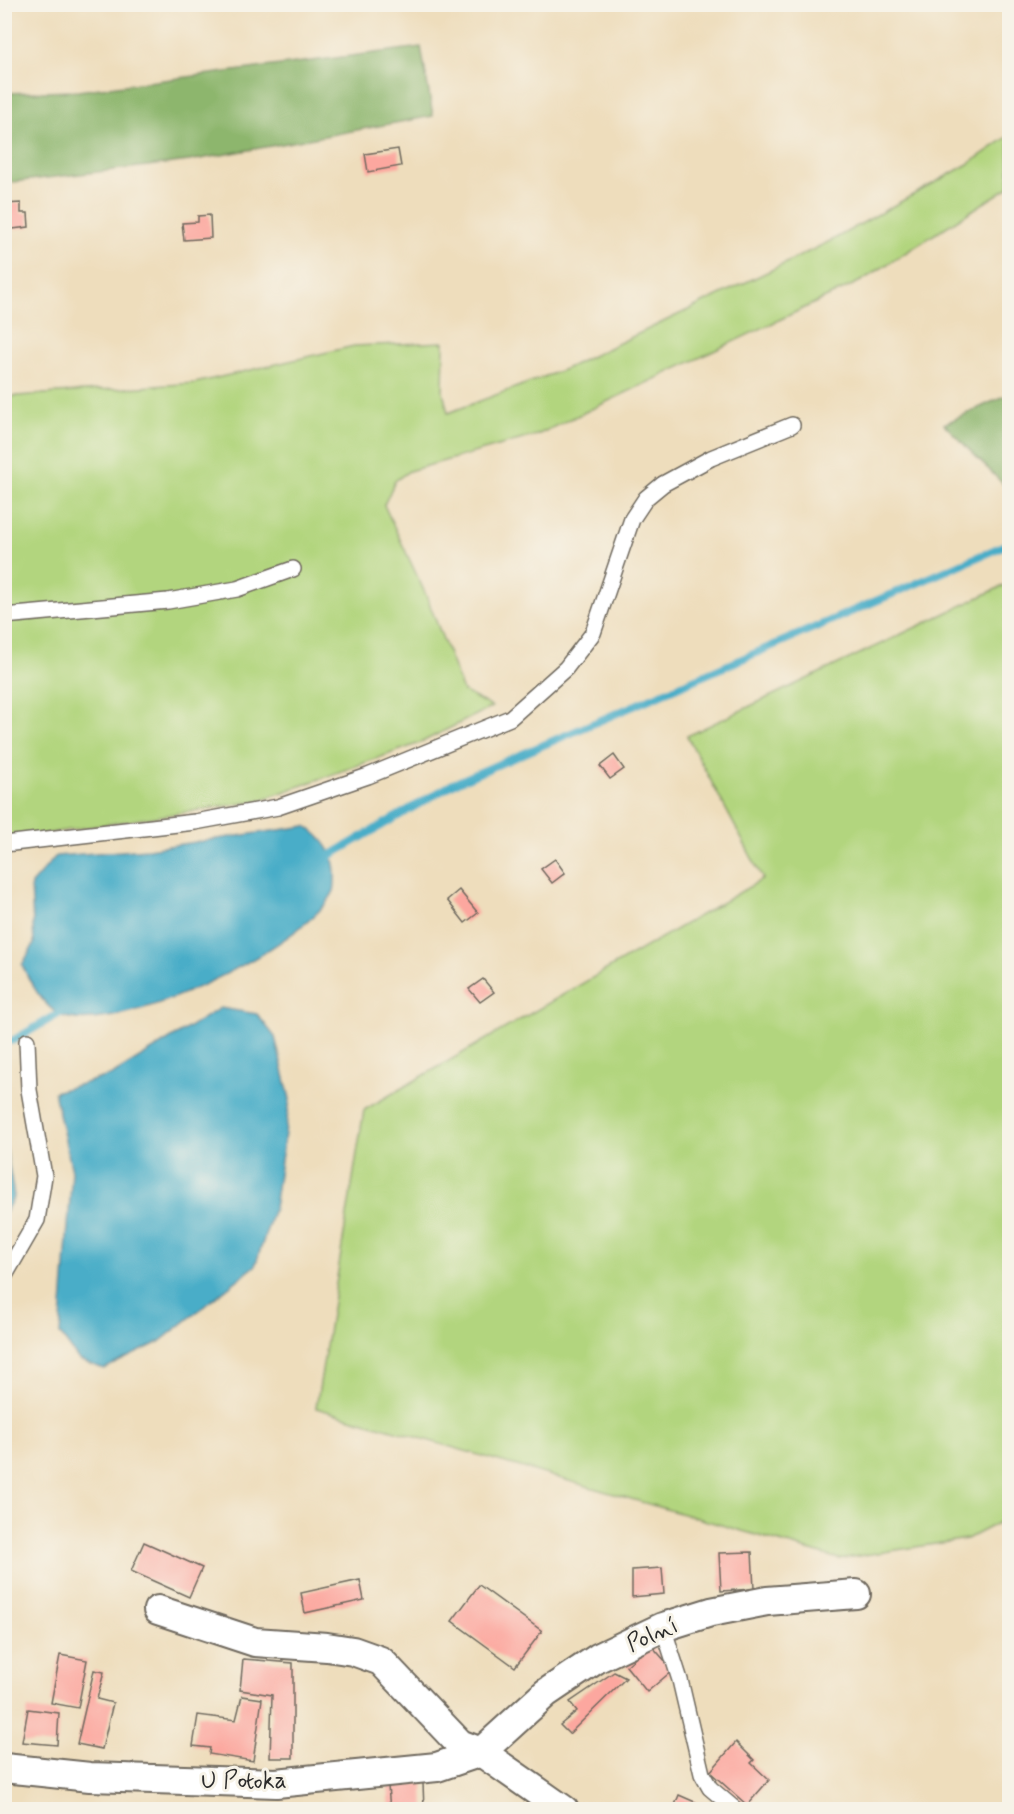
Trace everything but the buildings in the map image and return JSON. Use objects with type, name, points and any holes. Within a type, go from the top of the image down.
[{"type":"street","name":"Polní","points":[[481,1752],[555,1687],[598,1658],[663,1627],[711,1612],[767,1601],[856,1594]]},
{"type":"street","points":[[158,1610],[255,1642],[327,1647],[353,1651],[381,1661],[460,1744],[481,1752],[564,1809]]},
{"type":"street","name":"U Potoka","points":[[4,1768],[90,1777],[276,1783],[437,1767],[481,1752]]},
{"type":"lane","points":[[4,844],[195,822],[278,807],[369,776],[510,718],[566,668],[593,633],[628,530],[646,498],[663,484],[711,458],[792,425]]},
{"type":"lane","points":[[4,616],[168,601],[237,589],[293,568]]},
{"type":"lane","points":[[4,1277],[37,1220],[44,1176],[29,1090],[27,1041]]},
{"type":"lane","points":[[663,1627],[680,1680],[702,1774],[710,1788],[736,1809]]},
{"type":"green space","points":[[421,47],[433,116],[189,161],[5,183],[5,93],[78,91]]},
{"type":"green space","points":[[1009,136],[1009,187],[861,281],[537,435],[409,471],[395,481],[384,505],[426,595],[463,691],[492,707],[420,743],[258,801],[5,840],[4,397],[195,383],[354,346],[444,342],[443,392],[448,413],[565,369],[786,263],[834,239],[968,164]]},
{"type":"green space","points":[[1009,394],[1009,490],[944,424]]},
{"type":"green space","points":[[1009,583],[1009,1517],[967,1539],[839,1559],[316,1408],[364,1110],[763,879],[687,736]]},
{"type":"water","points":[[306,826],[319,836],[331,854],[335,869],[334,891],[317,913],[288,936],[251,960],[208,983],[164,1001],[122,1014],[87,1019],[60,1015],[54,1011],[38,993],[22,965],[34,944],[31,884],[56,856],[148,849]]},
{"type":"water","points":[[220,1008],[257,1014],[275,1037],[290,1099],[274,1208],[255,1266],[159,1342],[104,1369],[79,1360],[60,1334],[72,1171],[54,1092],[112,1075]]},
{"type":"water","points":[[4,1135],[14,1196],[5,1213],[4,1213]]},
{"type":"waterway","points":[[324,859],[453,784],[1010,543]]},
{"type":"waterway","points":[[4,1043],[14,1040],[67,1009]]}]
